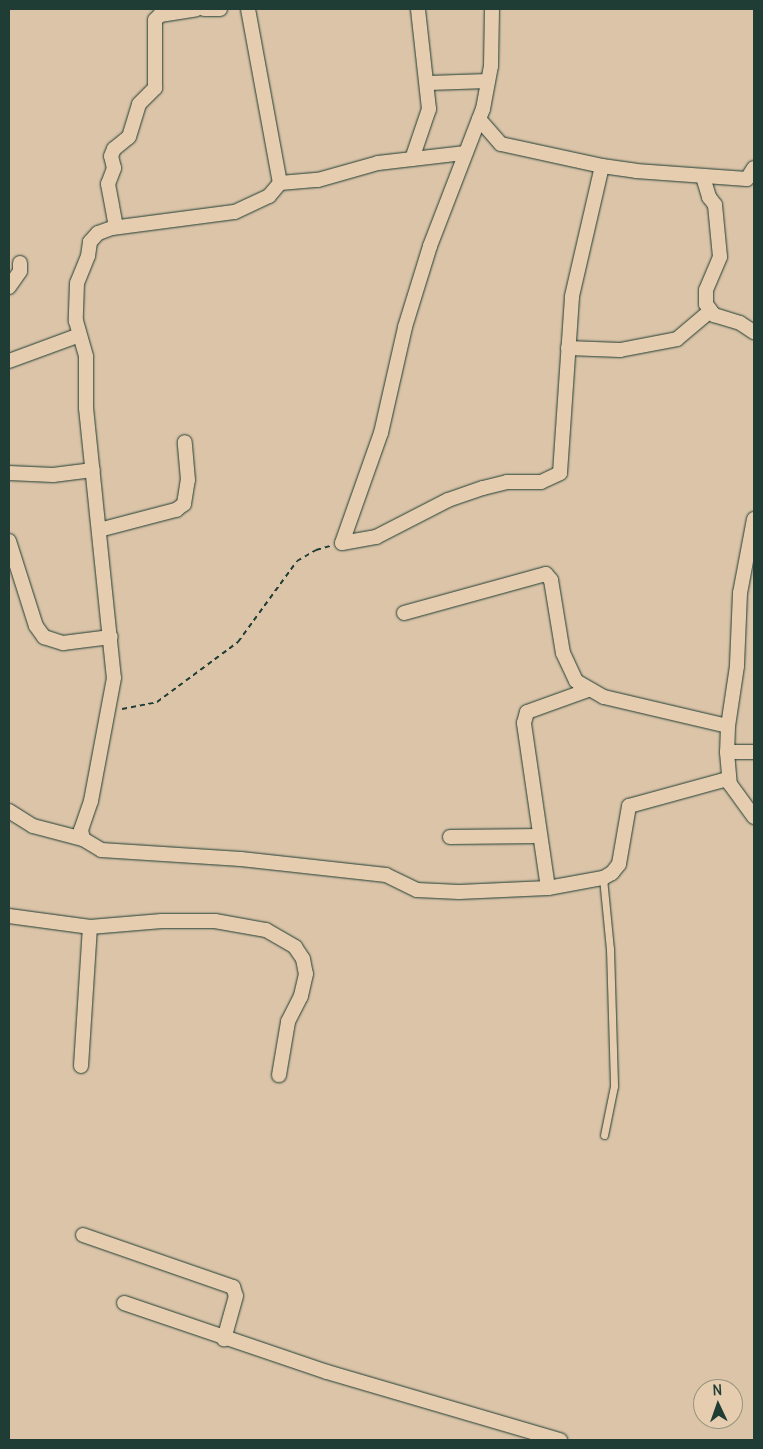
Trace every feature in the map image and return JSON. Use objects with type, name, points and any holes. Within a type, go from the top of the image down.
[{"type":"street","points":[[116,227],[108,184],[114,168],[111,156],[129,137],[139,104],[155,88],[155,20],[160,15],[197,9]]},
{"type":"street","points":[[204,9],[220,9]]},
{"type":"street","points":[[248,9],[280,183]]},
{"type":"street","points":[[412,159],[428,117],[429,83],[418,9]]},
{"type":"street","points":[[342,543],[381,433],[405,327],[430,246],[479,119],[488,81],[492,9]]},
{"type":"street","points":[[429,83],[488,81]]},
{"type":"street","points":[[479,119],[501,144],[602,166],[704,177],[747,179],[754,168]]},
{"type":"street","points":[[83,839],[81,830],[91,802],[114,678],[86,408],[86,358],[77,336],[75,292],[90,242],[98,233],[116,227],[234,212],[269,196],[280,183],[318,180],[378,163],[465,153]]},
{"type":"street","points":[[342,543],[382,535],[448,500],[483,488],[507,482],[541,482],[556,477],[562,461],[562,410],[578,262],[602,166]]},
{"type":"street","points":[[704,177],[709,197],[715,205],[720,243],[718,267],[705,294],[709,312]]},
{"type":"street","points":[[9,287],[20,272],[20,263]]},
{"type":"street","points":[[568,348],[620,350],[677,339],[709,312]]},
{"type":"street","points":[[709,312],[740,323],[754,332]]},
{"type":"street","points":[[9,361],[77,336]]},
{"type":"street","points":[[99,530],[176,510],[184,504],[188,480],[186,442]]},
{"type":"street","points":[[9,473],[53,475],[93,470]]},
{"type":"street","points":[[754,520],[741,586],[737,666],[728,726],[727,752],[728,779],[754,817]]},
{"type":"street","points":[[9,541],[36,626],[44,638],[63,643],[110,637]]},
{"type":"street","points":[[404,613],[546,574],[551,580],[558,628],[569,671],[588,690],[604,697],[728,726]]},
{"type":"street","points":[[548,888],[524,723],[527,712],[588,690]]},
{"type":"street","points":[[727,752],[754,752]]},
{"type":"street","points":[[9,812],[33,826],[83,839],[101,850],[241,859],[386,876],[417,890],[459,892],[548,888],[603,878],[619,864],[630,806],[728,779]]},
{"type":"street","points":[[450,836],[540,836]]},
{"type":"street","points":[[9,916],[90,927],[162,921],[215,921],[266,930],[295,947],[303,959],[306,974],[288,1022],[279,1075]]},
{"type":"street","points":[[82,1066],[90,927]]},
{"type":"street","points":[[83,1235],[233,1287],[236,1296],[224,1339]]},
{"type":"street","points":[[124,1303],[224,1339],[560,1440]]},
{"type":"lane","points":[[603,878],[610,949],[614,1086],[604,1135]]},
{"type":"path","points":[[109,712],[157,702],[238,642],[298,561],[316,550],[342,543]]}]
